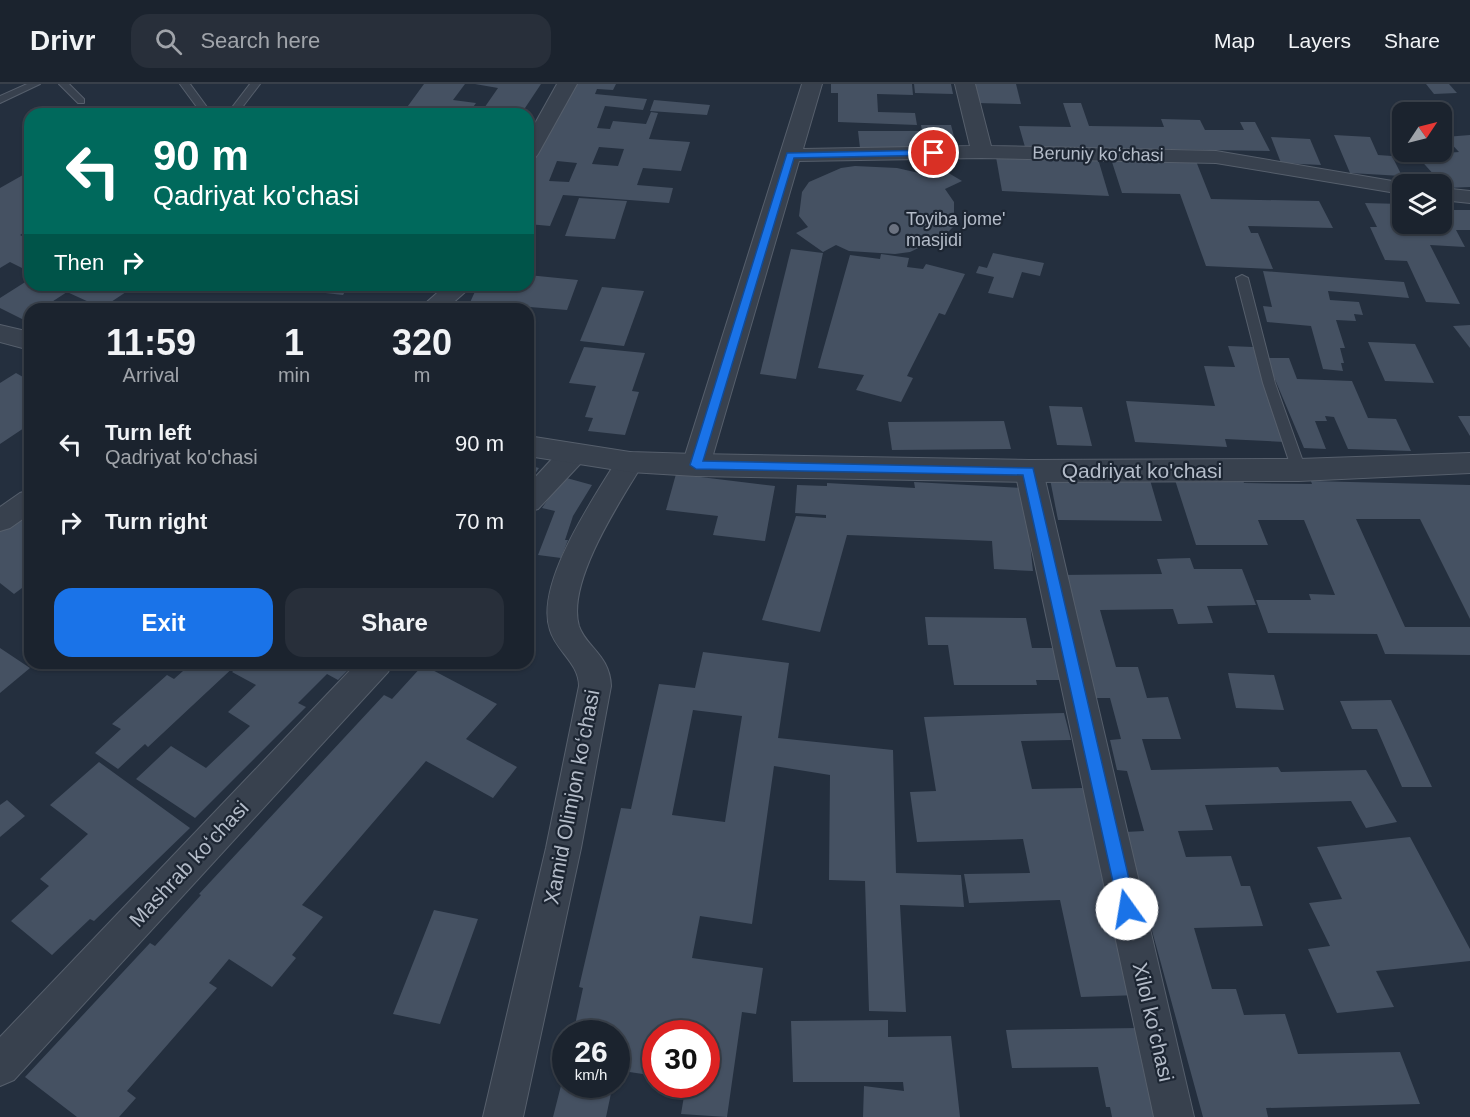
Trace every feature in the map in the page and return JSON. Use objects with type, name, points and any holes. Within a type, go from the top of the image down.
[{"type":"street","points":[[534,143],[567,84]]},
{"type":"street","points":[[696,465],[812,84]]},
{"type":"street","points":[[964,84],[982,152]]},
{"type":"street","name":"Beruniy koʻchasi","points":[[790,155],[982,152],[1216,157],[1392,186]]},
{"type":"street","points":[[1452,195],[1470,197]]},
{"type":"street","points":[[438,303],[454,291]]},
{"type":"street","points":[[0,333],[24,339]]},
{"type":"street","name":"Qadriyat ko'chasi","points":[[534,447],[630,462],[1029,471],[1299,470],[1470,463]]},
{"type":"street","points":[[534,496],[573,454]]},
{"type":"street","name":"Xamid Olimjon koʻchasi","points":[[503,1117],[577,789],[596,681],[585,657],[565,632],[560,616],[571,566],[630,462]]},
{"type":"street","name":"Xilol koʻchasi","points":[[1029,471],[1174,1117]]},
{"type":"street","points":[[0,521],[24,504]]},
{"type":"street","name":"Mashrab koʻchasi","points":[[0,1066],[371,669]]},
{"type":"lane","points":[[0,100],[35,84]]},
{"type":"lane","points":[[64,84],[81,101]]},
{"type":"lane","points":[[185,84],[203,108]]},
{"type":"lane","points":[[237,108],[255,84]]},
{"type":"lane","points":[[1242,278],[1269,383],[1299,470]]},
{"type":"building","points":[[424,84],[465,84],[453,100],[476,103],[472,108],[406,108]]},
{"type":"building","points":[[475,84],[541,84],[525,108],[484,108],[498,88]]},
{"type":"building","points":[[570,84],[616,84],[613,90],[597,89],[595,94],[647,99],[643,110],[605,106],[597,128],[610,129],[613,121],[646,124],[651,112],[658,113],[649,139],[690,142],[681,171],[643,168],[637,185],[673,188],[669,203],[563,195],[550,226],[534,225],[534,152],[558,102]],"holes":[[[599,147],[624,149],[618,166],[592,164]],[[557,161],[577,163],[569,182],[549,181]]]},
{"type":"building","points":[[831,84],[912,84],[913,95],[877,94],[878,112],[915,113],[917,125],[838,122],[838,93],[831,93]]},
{"type":"building","points":[[914,84],[951,84],[953,94],[915,93]]},
{"type":"building","points":[[972,84],[1016,84],[1021,104],[976,103]]},
{"type":"building","points":[[1426,84],[1449,84],[1457,93],[1434,94]]},
{"type":"building","points":[[654,100],[710,105],[707,115],[650,111]]},
{"type":"building","points":[[1063,103],[1081,103],[1089,126],[1164,127],[1161,119],[1200,120],[1205,130],[1244,130],[1240,122],[1255,122],[1270,151],[1025,147],[1019,126],[1071,127]]},
{"type":"building","points":[[921,125],[951,125],[957,148],[860,148],[858,131],[922,131]]},
{"type":"building","points":[[1334,135],[1370,137],[1378,155],[1392,156],[1392,162],[1395,162],[1401,174],[1392,175],[1350,173]]},
{"type":"building","points":[[1470,135],[1470,187],[1452,188],[1452,174],[1433,174],[1422,162],[1452,162],[1452,152],[1459,152],[1452,144],[1452,136]]},
{"type":"building","points":[[1271,137],[1310,139],[1321,165],[1281,163]]},
{"type":"building","points":[[996,157],[1098,159],[1109,196],[1002,191]]},
{"type":"building","points":[[1111,159],[1196,161],[1211,199],[1319,201],[1333,228],[1248,226],[1251,233],[1258,233],[1273,269],[1206,266],[1180,194],[1122,193]]},
{"type":"building","points":[[935,165],[962,181],[945,189],[954,202],[954,226],[944,236],[910,252],[895,254],[849,251],[836,245],[823,252],[796,233],[808,227],[799,216],[802,192],[809,182],[841,168],[855,166],[897,168],[919,173]]},
{"type":"building","points":[[24,174],[24,233],[20,235],[24,237],[24,269],[10,262],[0,268],[0,188]]},
{"type":"building","points":[[579,198],[627,201],[615,239],[565,236]]},
{"type":"building","points":[[1365,203],[1392,204],[1392,234],[1452,234],[1452,210],[1470,210],[1470,230],[1456,230],[1465,247],[1430,245],[1460,304],[1426,302],[1407,261],[1385,260],[1370,227],[1377,227]]},
{"type":"building","points":[[791,249],[823,253],[796,379],[760,374]]},
{"type":"building","points":[[993,253],[1044,263],[1040,276],[1022,272],[1013,298],[988,293],[994,277],[976,273],[979,266],[987,268]]},
{"type":"building","points":[[881,254],[909,258],[907,267],[923,269],[926,264],[965,274],[945,315],[939,313],[907,376],[913,378],[901,402],[856,390],[864,375],[818,368],[850,255],[880,259]]},
{"type":"building","points":[[1263,271],[1404,282],[1409,298],[1328,291],[1330,300],[1359,302],[1363,315],[1354,314],[1356,321],[1336,320],[1345,348],[1340,348],[1344,363],[1341,363],[1343,371],[1323,369],[1311,326],[1267,322],[1263,306],[1272,307]]},
{"type":"building","points":[[534,276],[578,280],[567,310],[534,307],[534,303],[470,303],[475,291],[534,291]]},
{"type":"building","points":[[24,283],[24,291],[128,291],[110,303],[91,303],[67,292],[50,303],[24,303],[24,320],[0,308],[0,298]]},
{"type":"building","points":[[602,287],[644,291],[624,346],[580,341]]},
{"type":"building","points":[[308,291],[345,291],[343,295]]},
{"type":"building","points":[[1470,325],[1470,348],[1453,326]]},
{"type":"building","points":[[1368,342],[1415,344],[1434,383],[1385,381]]},
{"type":"building","points":[[1228,346],[1253,347],[1285,442],[1225,439],[1227,447],[1135,442],[1126,401],[1215,406],[1204,366],[1235,367]]},
{"type":"building","points":[[584,347],[645,353],[632,391],[639,392],[625,435],[588,431],[593,418],[585,417],[596,386],[569,383]]},
{"type":"building","points":[[1266,358],[1289,358],[1297,379],[1352,381],[1368,418],[1396,419],[1411,451],[1348,449],[1334,417],[1325,416],[1327,421],[1315,421],[1326,449],[1304,448]]},
{"type":"building","points":[[16,373],[24,378],[24,428],[0,444],[0,383]]},
{"type":"building","points":[[1049,406],[1082,407],[1092,446],[1057,445]]},
{"type":"building","points":[[1458,416],[1470,416],[1470,436]]},
{"type":"building","points":[[1004,421],[1011,449],[892,450],[888,422]]},
{"type":"building","points":[[676,474],[775,486],[765,541],[713,535],[718,516],[666,510]]},
{"type":"building","points":[[563,477],[592,485],[573,516],[561,558],[538,555],[555,511],[542,508]]},
{"type":"building","points":[[1050,479],[1150,480],[1162,521],[1058,520]]},
{"type":"building","points":[[1175,480],[1243,480],[1244,483],[1312,484],[1311,481],[1470,485],[1470,619],[1420,519],[1356,519],[1405,627],[1470,627],[1470,655],[1385,654],[1377,634],[1268,633],[1256,600],[1311,600],[1309,594],[1335,595],[1304,520],[1258,520],[1268,545],[1196,545]]},
{"type":"building","points":[[914,482],[1024,488],[1033,571],[994,569],[992,541],[847,535],[820,632],[762,620],[796,516],[826,518],[826,515],[795,513],[797,485],[827,486],[827,483],[915,488]]},
{"type":"building","points":[[24,514],[24,586],[14,594],[0,583],[0,530]]},
{"type":"building","points":[[1190,558],[1194,569],[1242,569],[1256,605],[1207,606],[1213,623],[1178,624],[1173,609],[1100,610],[1116,667],[1138,667],[1147,698],[1168,697],[1181,739],[1142,739],[1151,770],[1278,767],[1281,772],[1366,770],[1397,822],[1366,828],[1351,801],[1205,805],[1213,830],[1178,831],[1186,857],[1231,856],[1241,886],[1250,886],[1263,926],[1194,928],[1212,989],[1236,989],[1244,1015],[1285,1014],[1298,1054],[1400,1052],[1420,1104],[1266,1108],[1268,1117],[1203,1117],[1125,832],[1144,831],[1127,771],[1117,770],[1110,740],[1121,739],[1110,698],[1088,698],[1057,575],[1162,574],[1157,559]]},
{"type":"building","points":[[925,617],[1026,618],[1032,648],[1055,648],[1062,680],[1036,680],[1037,685],[954,685],[948,645],[928,645]]},
{"type":"building","points":[[0,648],[24,664],[24,669],[29,669],[0,693]]},
{"type":"building","points":[[703,652],[789,663],[778,738],[893,750],[896,873],[961,875],[964,907],[900,905],[906,1012],[869,1011],[865,881],[829,880],[830,775],[774,766],[752,924],[700,916],[692,958],[763,968],[756,1014],[742,1012],[727,1117],[681,1114],[684,1098],[720,1098],[720,1020],[642,1020],[642,1074],[630,1072],[630,1020],[576,1020],[583,988],[579,987],[621,808],[631,809],[659,684],[695,688]],"holes":[[[693,710],[742,716],[725,822],[672,815]]]},
{"type":"building","points":[[185,669],[232,669],[148,747],[145,744],[118,769],[95,753],[121,729],[112,724],[167,675],[174,679]]},
{"type":"building","points":[[235,669],[349,669],[338,680],[327,674],[298,703],[306,707],[195,818],[136,779],[171,746],[206,768],[250,726],[228,712],[256,685],[232,672]]},
{"type":"building","points":[[419,669],[431,669],[497,704],[466,739],[517,767],[493,798],[426,761],[302,905],[323,917],[292,955],[296,958],[272,987],[229,959],[209,983],[217,988],[127,1091],[136,1098],[119,1117],[77,1117],[25,1077],[150,943],[155,946],[201,895],[199,894],[384,695],[392,699]]},
{"type":"building","points":[[1228,673],[1274,675],[1284,710],[1236,708]]},
{"type":"building","points":[[1391,700],[1432,787],[1402,787],[1377,729],[1352,729],[1340,701]]},
{"type":"building","points":[[1064,713],[1071,740],[1021,741],[1032,789],[1083,788],[1139,995],[1081,997],[1060,900],[969,903],[964,874],[1030,873],[1023,839],[917,842],[910,792],[936,791],[924,717]]},
{"type":"building","points":[[99,762],[190,828],[94,921],[90,919],[52,955],[11,921],[49,886],[40,879],[88,834],[50,805]]},
{"type":"building","points":[[7,800],[25,816],[0,837],[0,805]]},
{"type":"building","points":[[1410,837],[1470,949],[1470,961],[1376,971],[1394,1007],[1337,1013],[1308,949],[1330,946],[1309,903],[1342,899],[1317,847]]},
{"type":"building","points":[[434,910],[478,919],[440,1024],[393,1014]]},
{"type":"building","points":[[888,1020],[888,1037],[951,1036],[960,1117],[863,1117],[864,1086],[904,1091],[903,1082],[793,1082],[791,1021]]},
{"type":"building","points":[[1138,1028],[1159,1117],[1112,1117],[1110,1107],[1106,1107],[1098,1067],[1012,1068],[1006,1030]]},
{"type":"building","points":[[558,1098],[610,1098],[606,1117],[553,1117]]},
{"type":"place","name":"Toyiba jome' masjidi","points":[[894,229]]},
{"type":"route","points":[[934,153],[790,155],[696,465],[1029,471],[1127,909]]}]
